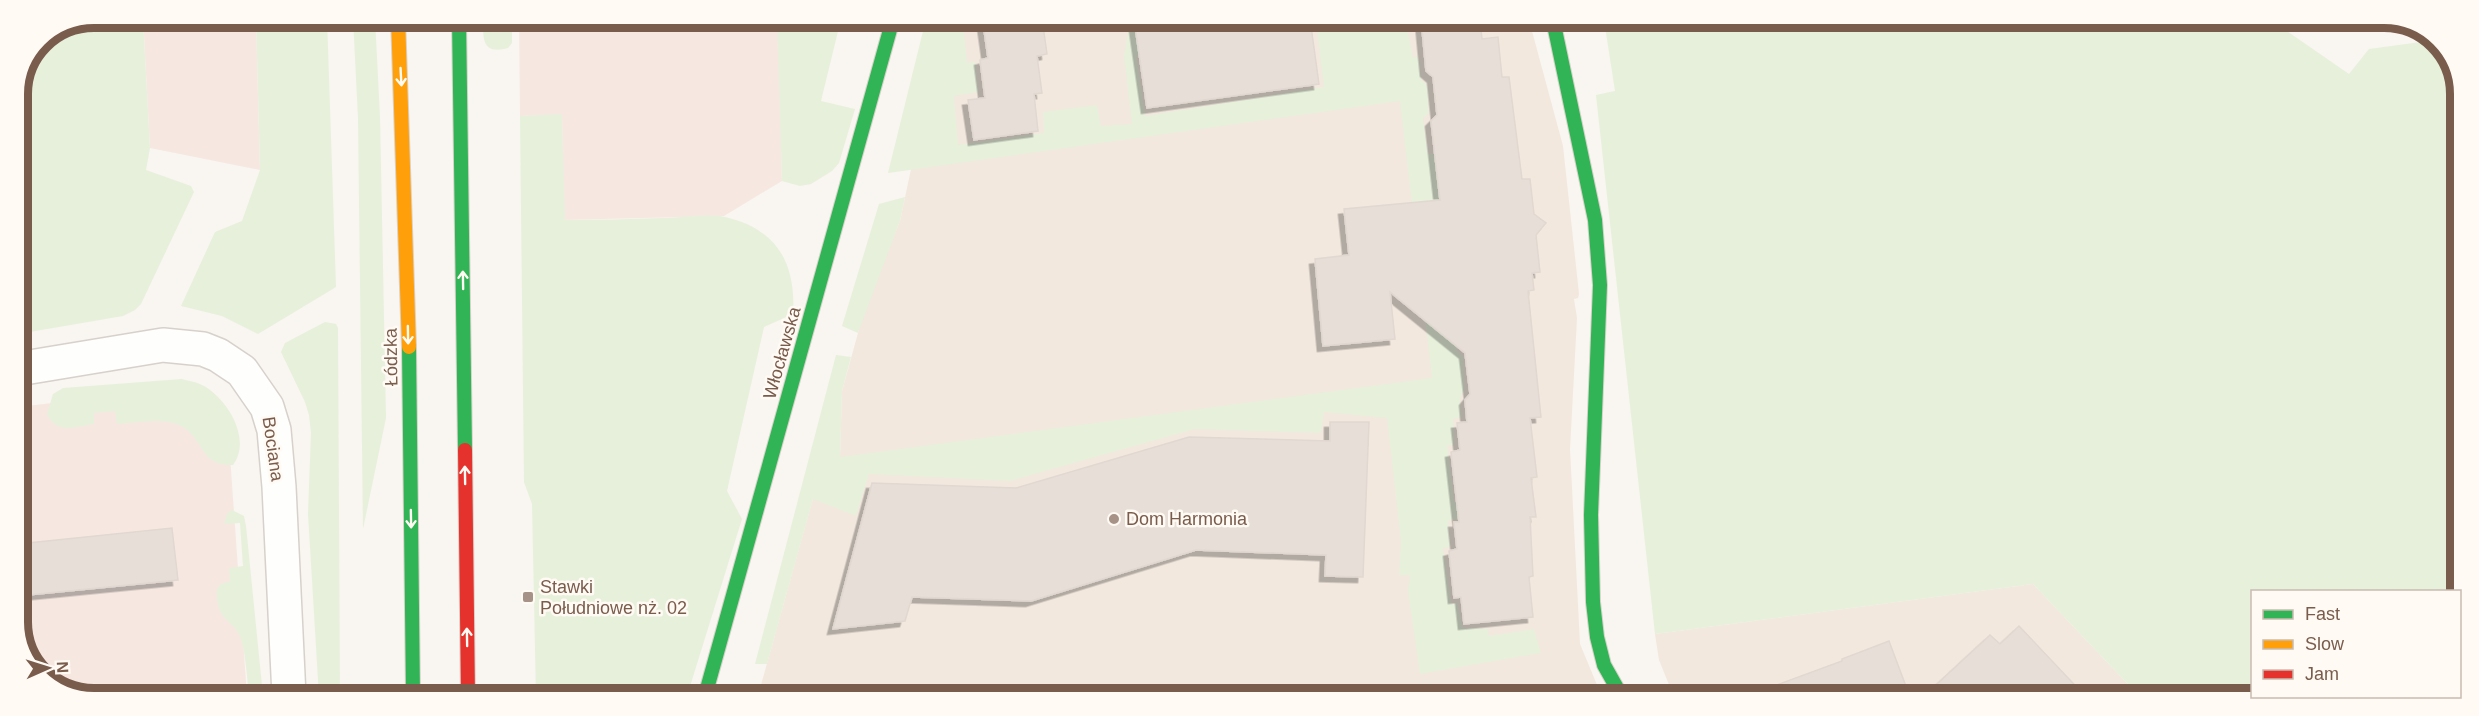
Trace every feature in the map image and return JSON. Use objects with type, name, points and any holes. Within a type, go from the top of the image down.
[{"type":"street","name":"Łódzka","points":[[399,29],[403,103],[410,418],[413,688]]},
{"type":"street","points":[[459,29],[468,688]]},
{"type":"street","name":"Włocławska","points":[[707,688],[890,29]]},
{"type":"street","points":[[1554,29],[1595,220],[1600,285],[1591,515],[1593,602],[1597,637],[1604,665],[1617,688]]},
{"type":"street","name":"Bociana","points":[[29,367],[163,345],[184,345],[218,355],[242,372],[267,407],[274,430],[289,688]]},
{"type":"shaded area","points":[[144,29],[256,29],[260,170],[150,148]]},
{"type":"shaded area","points":[[519,29],[779,29],[782,181],[724,216],[564,220],[562,115],[520,116]]},
{"type":"shaded area","points":[[941,29],[1531,29],[1563,146],[1579,294],[1578,298],[1574,299],[1577,318],[1570,449],[1580,644],[1598,688],[764,688],[761,685],[824,459],[840,457],[842,391],[863,315],[900,221]]},
{"type":"shaded area","points":[[180,388],[227,413],[246,688],[86,687],[65,681],[42,662],[32,643],[29,626],[29,406]]},
{"type":"shaded area","points":[[2033,584],[2132,688],[1670,688],[1659,660],[1655,634]]},
{"type":"green space","points":[[144,29],[150,148],[146,170],[191,186],[194,192],[141,304],[123,316],[28,332],[28,94],[30,82],[34,69],[48,48],[69,34],[82,30]]},
{"type":"green space","points":[[256,29],[327,29],[336,287],[258,334],[222,316],[181,306],[215,232],[242,221],[260,170]]},
{"type":"green space","points":[[354,29],[376,29],[380,117],[386,418],[363,529],[358,118]]},
{"type":"green space","points":[[483,29],[512,29],[512,43],[508,48],[493,49],[486,44]]},
{"type":"green space","points":[[777,29],[839,29],[821,101],[855,109],[839,163],[832,171],[811,184],[800,186],[782,181]]},
{"type":"green space","points":[[924,29],[964,29],[967,63],[975,62],[978,92],[954,96],[958,145],[1044,133],[1043,112],[1097,105],[1101,126],[1132,124],[1124,56],[1128,29],[1137,29],[1140,56],[1136,57],[1145,116],[1324,87],[1317,29],[1407,29],[1413,58],[1418,56],[1421,80],[1427,85],[1429,113],[1423,118],[1428,154],[1451,153],[1451,297],[1457,351],[1463,356],[1464,390],[1460,399],[1461,417],[1453,419],[1454,445],[1447,445],[1454,502],[1461,502],[1463,517],[1448,521],[1450,547],[1443,548],[1451,604],[1457,603],[1463,628],[1488,629],[1489,636],[1534,629],[1541,653],[1420,674],[1408,591],[1410,575],[1399,575],[1401,541],[1387,418],[1324,412],[1321,433],[1195,429],[1010,481],[869,474],[856,516],[813,499],[767,664],[755,664],[836,355],[851,357],[842,391],[840,457],[1432,378],[1400,101],[888,173]]},
{"type":"green space","points":[[1605,29],[2284,29],[2349,74],[2369,49],[2421,42],[2434,51],[2439,58],[2448,77],[2450,90],[2450,590],[2251,590],[2251,688],[2132,688],[2033,584],[1655,634],[1596,95],[1615,91]]},
{"type":"green space","points":[[562,114],[565,220],[725,217],[758,230],[780,251],[787,264],[791,279],[793,314],[764,327],[727,491],[742,519],[689,688],[536,688],[532,504],[524,482],[520,116]]},
{"type":"green space","points":[[905,197],[900,221],[858,333],[842,326],[879,204]]},
{"type":"green space","points":[[325,322],[336,324],[338,328],[340,688],[319,688],[308,514],[311,433],[305,402],[281,352],[285,343]]},
{"type":"green space","points":[[182,379],[204,386],[213,392],[229,410],[239,432],[240,444],[233,465],[214,461],[187,430],[165,421],[117,424],[115,411],[94,413],[94,424],[67,428],[56,425],[47,414],[53,394],[63,388]]},
{"type":"green space","points":[[232,510],[244,516],[262,688],[248,688],[241,639],[238,632],[222,614],[217,600],[217,589],[221,584],[230,581],[229,568],[243,566],[240,523],[224,524],[227,514]]},
{"type":"building","points":[[984,29],[1043,29],[1047,54],[1037,56],[1042,93],[1034,94],[1038,131],[974,140],[968,100],[985,98],[980,60],[988,58]]},
{"type":"building","points":[[1135,29],[1311,29],[1319,84],[1147,108]]},
{"type":"building","points":[[1422,29],[1481,29],[1482,39],[1498,37],[1502,77],[1509,77],[1522,179],[1530,179],[1534,214],[1546,223],[1536,235],[1540,272],[1532,273],[1534,290],[1528,291],[1541,417],[1530,418],[1537,477],[1531,478],[1536,517],[1530,517],[1533,576],[1529,577],[1533,617],[1464,624],[1461,597],[1454,598],[1449,551],[1457,549],[1454,522],[1459,522],[1451,452],[1460,450],[1457,423],[1467,422],[1465,400],[1470,394],[1465,353],[1390,292],[1395,339],[1323,346],[1315,259],[1349,255],[1344,209],[1440,200],[1431,121],[1437,115],[1433,77],[1426,71]]},
{"type":"building","name":"Dom Harmonia","points":[[1330,422],[1369,422],[1363,577],[1325,576],[1326,555],[1196,550],[1031,601],[912,597],[905,621],[833,629],[872,483],[1016,488],[1189,437],[1330,441]]},
{"type":"building","points":[[172,528],[178,580],[29,595],[29,543]]},
{"type":"building","points":[[2019,626],[2078,688],[1933,688],[1990,635],[2000,644]]},
{"type":"building","points":[[1889,641],[1907,688],[1769,688],[1842,661],[1842,659]]},
{"type":"traffic: fast","points":[[459,29],[465,450]]},
{"type":"traffic: fast","points":[[707,688],[890,29]]},
{"type":"traffic: fast","points":[[1555,29],[1595,220],[1600,285],[1591,515],[1593,602],[1597,637],[1604,665],[1617,688]]},
{"type":"traffic: fast","points":[[409,347],[413,688]]},
{"type":"traffic: slow","points":[[398,29],[409,347]]},
{"type":"traffic: jam","points":[[465,450],[468,688]]},
{"type":"place","name":"Dom Harmonia","points":[[1114,519]]},
{"type":"place","name":"Stawki Południowe nż. 02","points":[[528,597]]}]
